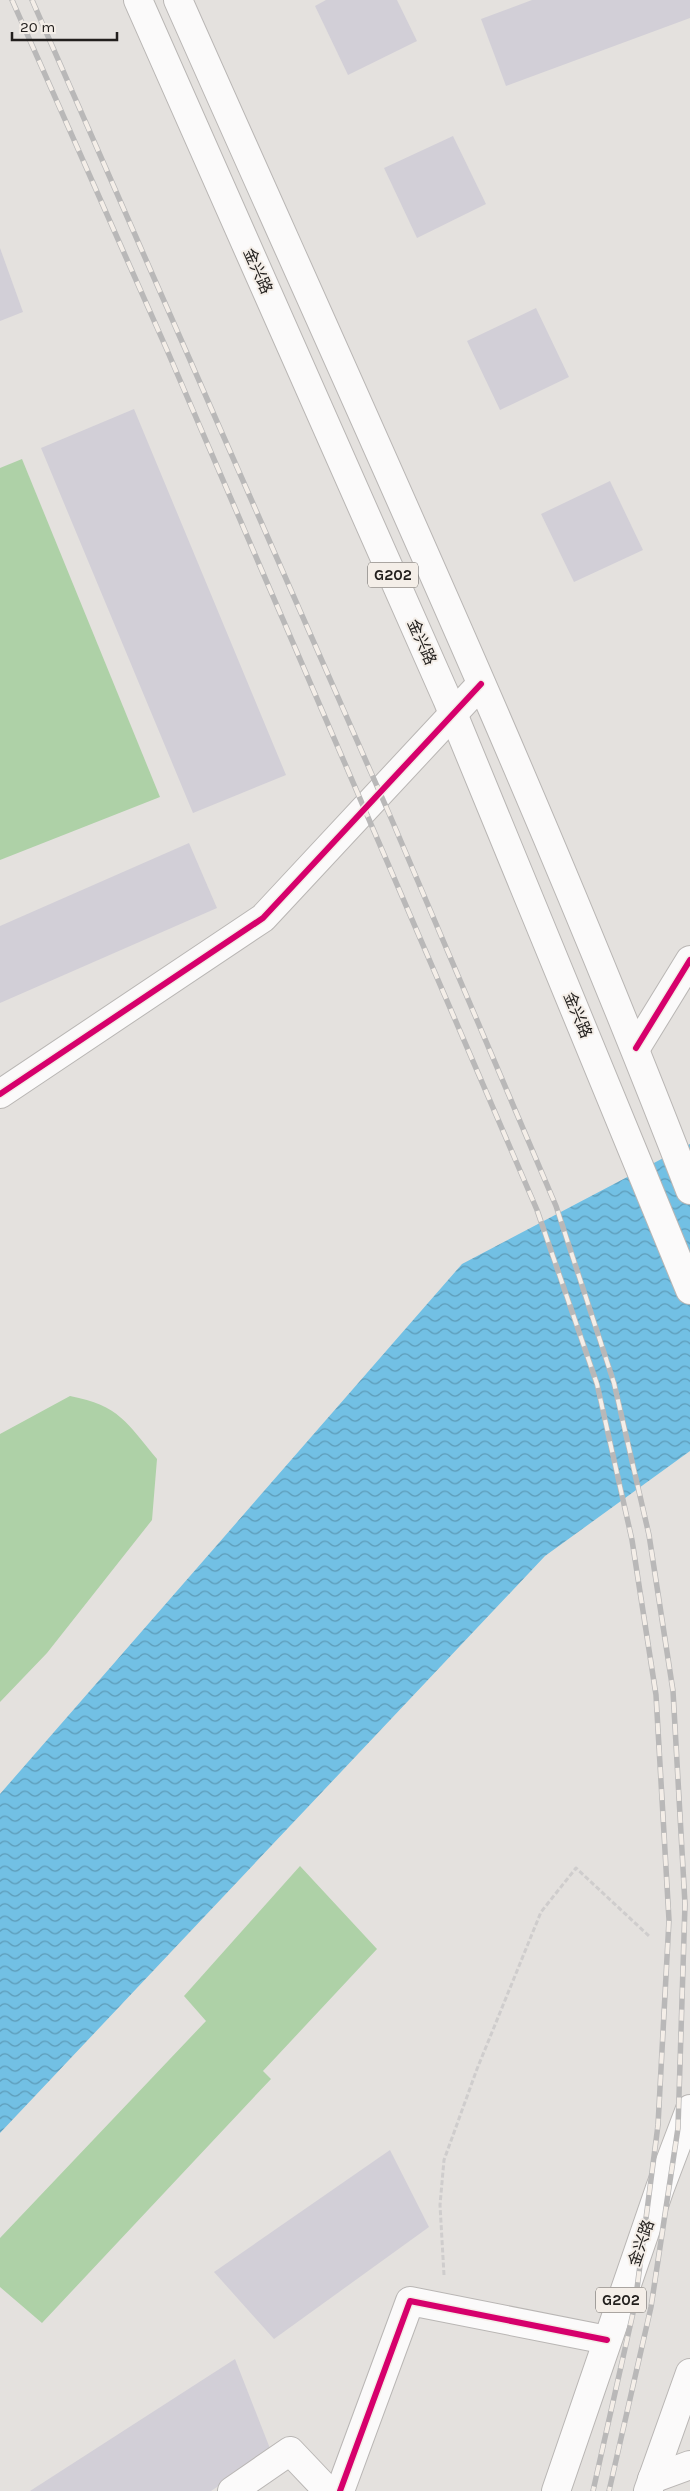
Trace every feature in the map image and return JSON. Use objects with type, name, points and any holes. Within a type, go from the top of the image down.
[{"type":"main road","name":"金兴路","points":[[138,0],[447,699],[690,1290]]},
{"type":"main road","name":"G202","points":[[178,0],[481,684],[636,1048],[690,1190]]},
{"type":"main road","points":[[0,1094],[263,918],[481,684]]},
{"type":"main road","points":[[636,1048],[690,960]]},
{"type":"main road","name":"金兴路","points":[[556,2491],[660,2188],[690,2109]]},
{"type":"main road","points":[[340,2491],[410,2301],[607,2340]]},
{"type":"main road","points":[[650,2485],[690,2373]]},
{"type":"main road","points":[[232,2491],[290,2451],[328,2491]]},
{"type":"main road","points":[[650,2485],[690,2465]]},
{"type":"path","points":[[445,2308],[440,2205],[444,2160],[477,2069],[541,1912],[576,1868],[649,1936]]},
{"type":"green space","points":[[22,459],[160,797],[0,860],[0,468]]},
{"type":"green space","points":[[70,1396],[100,1405],[121,1417],[157,1459],[152,1520],[47,1653],[0,1702],[0,1434]]},
{"type":"green space","points":[[300,1866],[377,1949],[263,2071],[271,2079],[42,2323],[0,2287],[0,2238],[206,2021],[184,1996]]},
{"type":"water","points":[[690,1144],[690,1451],[545,1556],[0,2133],[0,1794],[462,1264]]},
{"type":"building","points":[[326,0],[397,0],[417,41],[348,75],[315,6]]},
{"type":"building","points":[[532,0],[690,0],[690,18],[506,86],[481,19]]},
{"type":"building","points":[[453,136],[486,204],[417,238],[384,168]]},
{"type":"building","points":[[0,248],[23,312],[0,321]]},
{"type":"building","points":[[536,308],[569,377],[500,410],[467,341]]},
{"type":"building","points":[[134,409],[286,775],[193,813],[41,448]]},
{"type":"building","points":[[610,481],[643,550],[574,582],[541,514]]},
{"type":"building","points":[[189,843],[217,908],[0,1003],[0,926]]},
{"type":"building","points":[[390,2150],[429,2227],[274,2339],[214,2272]]},
{"type":"building","points":[[235,2359],[271,2451],[211,2491],[30,2491]]},
{"type":"railway","points":[[12,0],[167,350],[537,1210],[597,1384],[632,1540],[656,1695],[669,1920],[658,2125],[635,2304],[593,2491]]},
{"type":"railway","points":[[32,0],[391,818],[556,1206],[614,1383],[649,1535],[673,1691],[685,1904],[678,2128],[651,2307],[609,2491]]},
{"type":"cycle path","points":[[0,1094],[263,918],[481,684]]},
{"type":"cycle path","points":[[636,1048],[690,960]]},
{"type":"cycle path","points":[[340,2491],[410,2301],[607,2340]]}]
